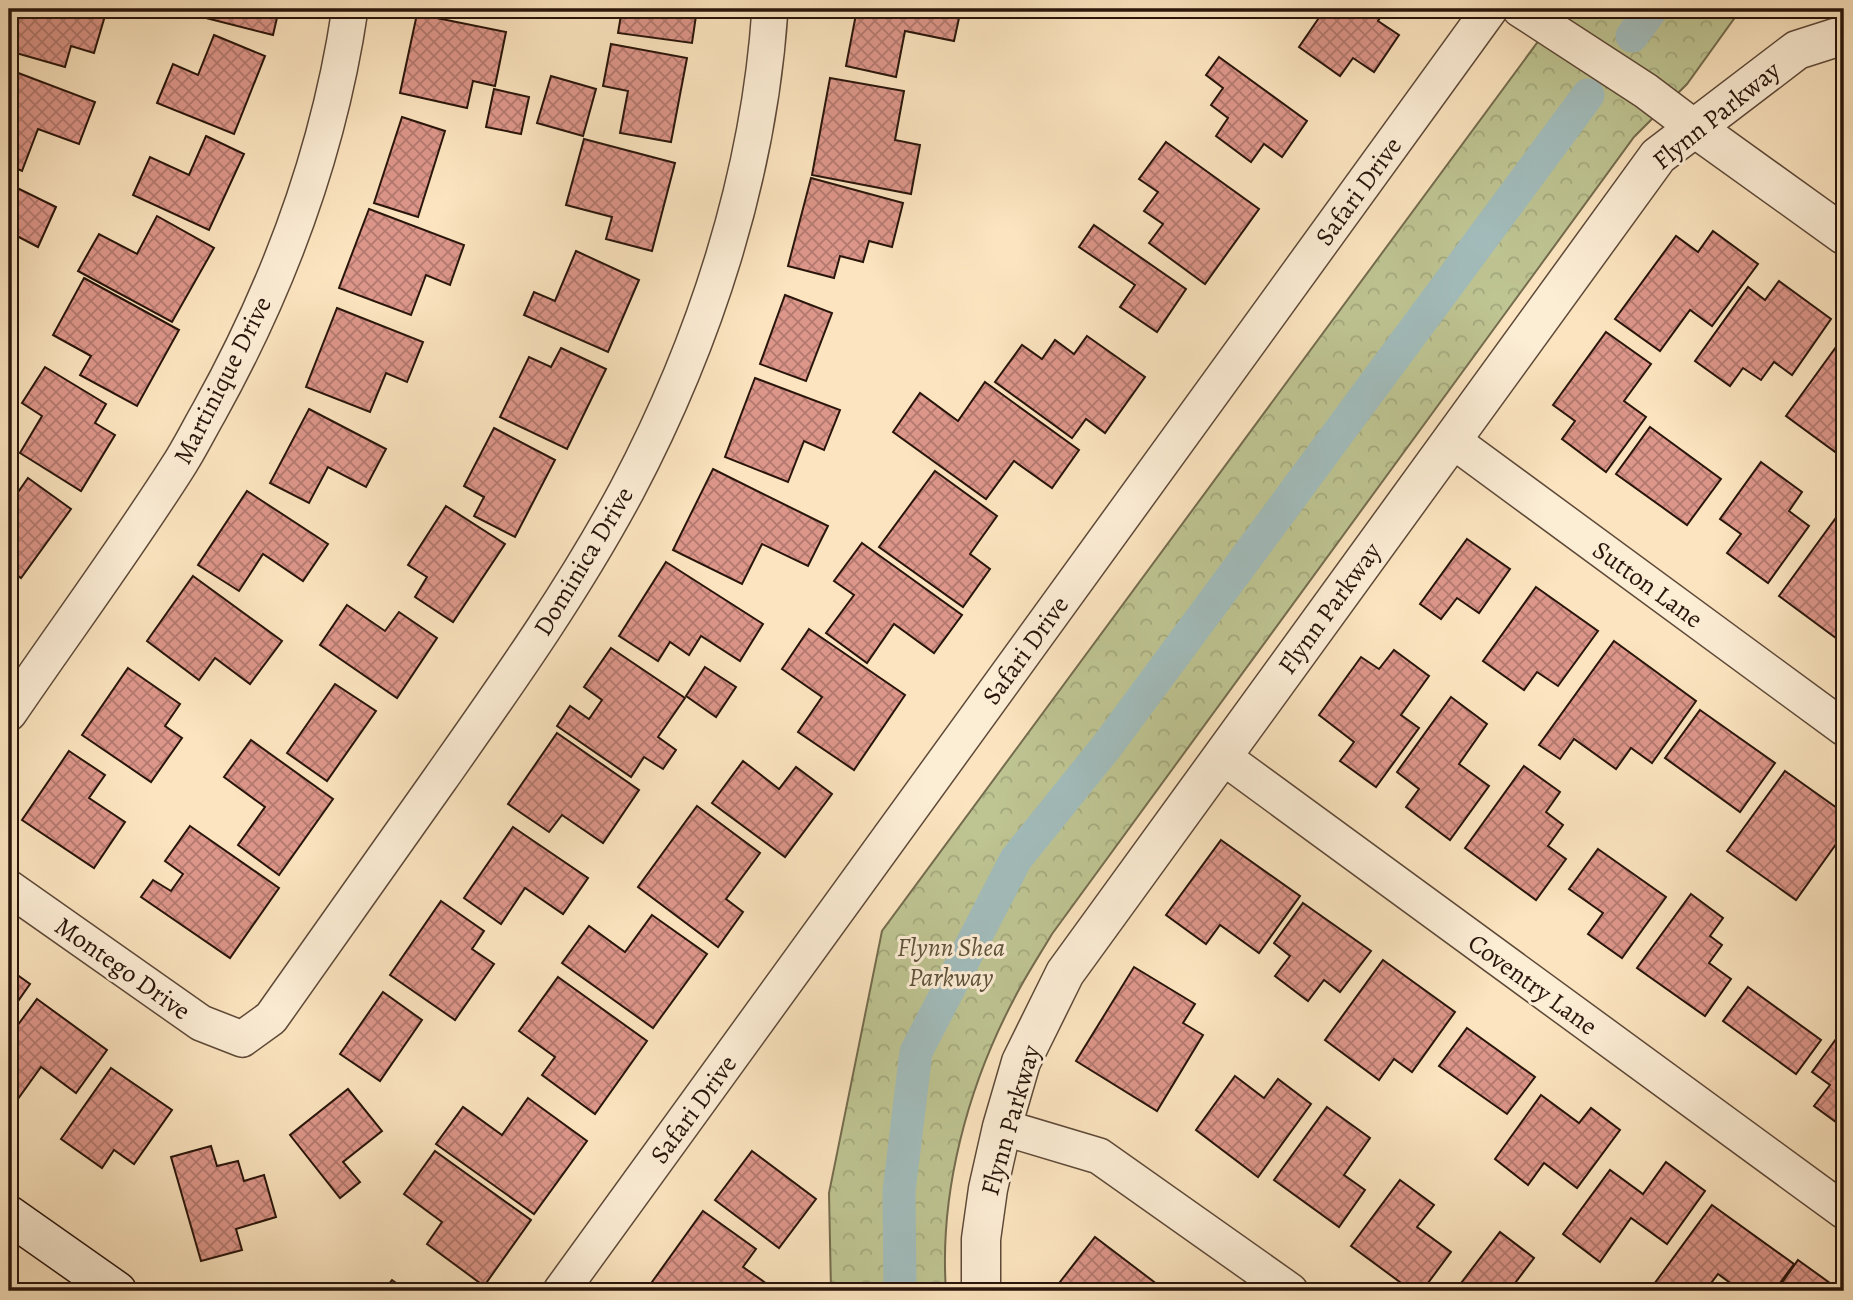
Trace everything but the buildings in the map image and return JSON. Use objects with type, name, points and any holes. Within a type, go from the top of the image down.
[{"type":"street","name":"Martinique Drive","points":[[9,713],[178,466],[232,370],[291,238],[314,168],[350,9]]},
{"type":"street","name":"Dominica Drive","points":[[242,1039],[271,1018],[495,701],[569,590],[627,489],[671,396],[705,313],[734,219],[754,126],[768,42],[770,9]]},
{"type":"street","name":"Safari Drive","points":[[561,1291],[1490,9]]},
{"type":"street","points":[[1520,9],[1646,91],[1844,235]]},
{"type":"street","name":"Flynn Parkway","points":[[981,1291],[981,1239],[988,1189],[1002,1127],[1021,1062],[1065,973],[1658,156],[1797,50],[1844,35]]},
{"type":"street","name":"Sutton Lane","points":[[1452,440],[1844,728]]},
{"type":"street","name":"Coventry Lane","points":[[1222,756],[1844,1211]]},
{"type":"street","name":"Montego Drive","points":[[9,888],[201,1023],[242,1039]]},
{"type":"street","points":[[1002,1127],[1099,1156],[1290,1291]]},
{"type":"street","points":[[9,1215],[117,1291]]},
{"type":"green space","name":"Flynn Shea Parkway","points":[[1562,9],[1741,9],[1687,84],[1634,137],[1052,934],[998,1032],[970,1104],[952,1178],[947,1216],[946,1291],[831,1291],[829,1193],[882,931]]},
{"type":"waterway","points":[[1632,36],[1652,9]]},
{"type":"waterway","points":[[900,1291],[899,1191],[916,1052],[1016,859],[1107,746],[1588,95]]}]
